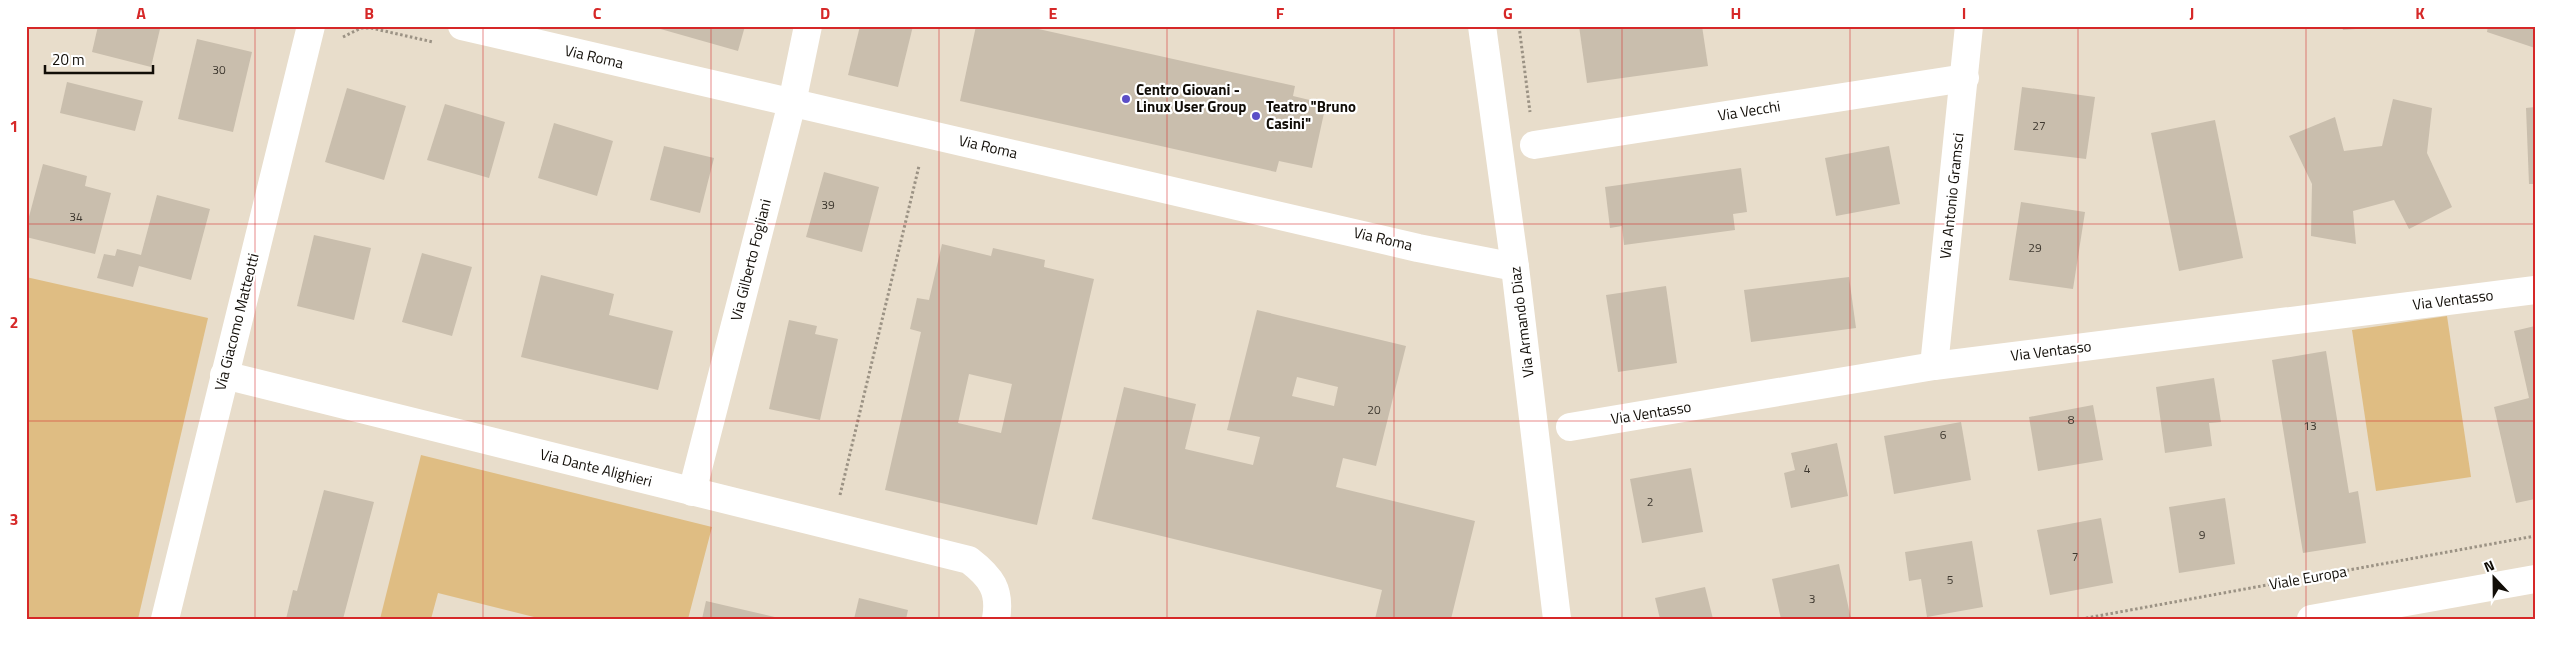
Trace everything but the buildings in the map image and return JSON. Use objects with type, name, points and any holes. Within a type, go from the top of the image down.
[{"type":"street","name":"Via Giacomo Matteotti","points":[[165,619],[311,26]]},
{"type":"street","name":"Via Roma","points":[[462,26],[1418,248],[1516,267]]},
{"type":"street","name":"Via Gilberto Fogliani","points":[[692,492],[792,103],[808,26]]},
{"type":"street","name":"Via Armando Diaz","points":[[1482,26],[1516,267],[1557,619]]},
{"type":"street","name":"Via Antonio Gramsci","points":[[1934,366],[1969,26]]},
{"type":"street","name":"Via Vecchi","points":[[1534,145],[1965,78]]},
{"type":"street","name":"Via Ventasso","points":[[1570,427],[1934,366],[2535,290]]},
{"type":"street","name":"Via Dante Alighieri","points":[[224,375],[969,560],[984,572],[994,585],[998,604],[996,619]]},
{"type":"street","points":[[2311,619],[2535,579]]},
{"type":"path","points":[[833,525],[921,159]]},
{"type":"path","name":"Viale Europa","points":[[2081,619],[2535,536]]},
{"type":"shaded area","points":[[26,277],[208,318],[138,619],[26,619]]},
{"type":"shaded area","points":[[2447,316],[2471,477],[2376,491],[2352,330]]},
{"type":"shaded area","points":[[421,455],[712,527],[688,619],[542,619],[438,593],[431,619],[380,619]]},
{"type":"place","name":"Centro Giovani - Linux User Group","points":[[1126,99]]},
{"type":"place","name":"Teatro \"Bruno Casini\"","points":[[1256,116]]}]
